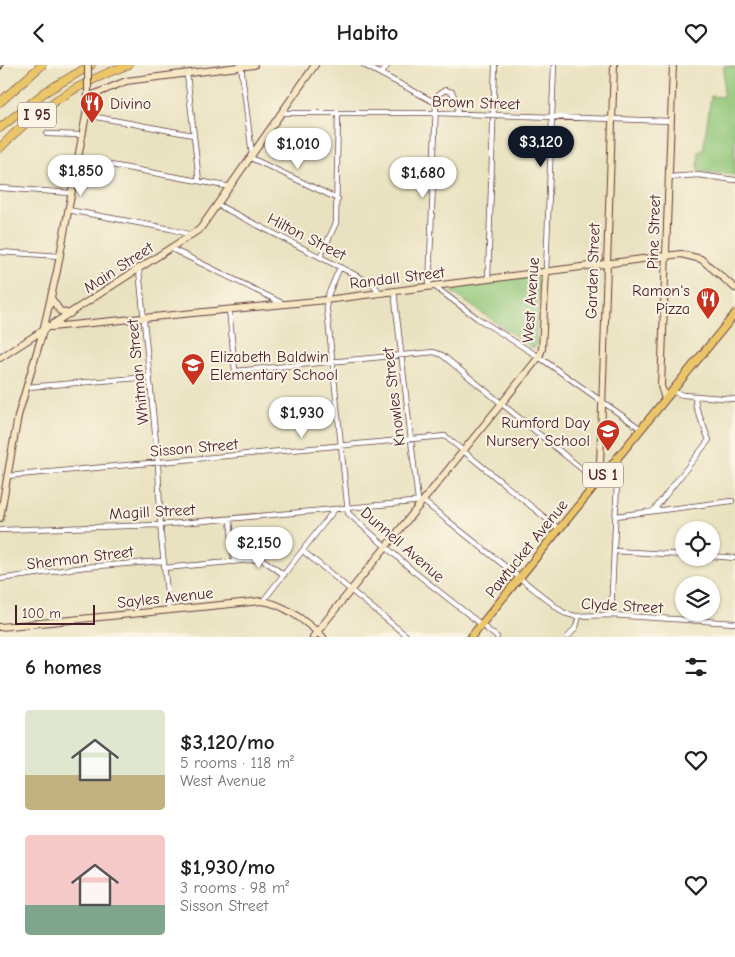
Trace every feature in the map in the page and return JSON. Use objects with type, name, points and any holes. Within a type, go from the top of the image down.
[{"type":"highway","points":[[0,102],[42,65]]},
{"type":"highway","name":"I 95","points":[[0,128],[45,92],[92,65]]},
{"type":"highway","name":"I 95","points":[[0,148],[24,125],[55,102],[96,79],[128,65]]},
{"type":"main road","points":[[0,518],[4,480],[18,416],[43,331],[60,256],[86,115],[88,65]]},
{"type":"main road","points":[[88,95],[126,81],[254,65]]},
{"type":"main road","name":"Main Street","points":[[0,358],[192,236],[204,225],[314,65]]},
{"type":"main road","name":"Garden Street","points":[[601,477],[606,263],[614,65]]},
{"type":"main road","name":"Pine Street","points":[[665,399],[661,386],[673,65]]},
{"type":"main road","name":"Randall Street","points":[[51,327],[326,300],[666,255],[685,254],[697,257],[735,288]]},
{"type":"main road","name":"West Avenue","points":[[315,634],[386,547],[420,501],[502,406],[539,357],[542,349],[546,271]]},
{"type":"main road","points":[[724,279],[735,282]]},
{"type":"main road","points":[[51,298],[60,311],[70,314]]},
{"type":"main road","name":"Pawtucket Avenue","points":[[471,637],[735,313]]},
{"type":"main road","points":[[21,345],[38,348]]},
{"type":"main road","name":"Sayles Avenue","points":[[0,627],[263,601],[271,602],[284,608],[315,634],[323,637]]},
{"type":"street","points":[[364,65],[435,101]]},
{"type":"street","points":[[381,74],[388,65]]},
{"type":"street","points":[[488,279],[495,65]]},
{"type":"street","name":"West Avenue","points":[[546,271],[554,65]]},
{"type":"street","points":[[241,66],[251,157],[338,199]]},
{"type":"street","points":[[187,74],[199,181]]},
{"type":"street","points":[[458,114],[458,105],[452,92],[444,90],[435,101],[432,286],[477,318],[539,357],[641,429]]},
{"type":"street","name":"Brown Street","points":[[281,113],[436,113],[671,121]]},
{"type":"street","points":[[320,257],[336,223],[338,199],[338,113]]},
{"type":"street","points":[[86,115],[193,135]]},
{"type":"street","points":[[47,134],[82,135]]},
{"type":"street","points":[[250,140],[259,145]]},
{"type":"street","points":[[78,159],[230,187]]},
{"type":"street","points":[[668,177],[698,175],[735,180]]},
{"type":"street","points":[[0,188],[71,193]]},
{"type":"street","name":"Hilton Street","points":[[218,205],[373,284],[380,293]]},
{"type":"street","points":[[68,210],[171,229],[192,236]]},
{"type":"street","points":[[172,249],[284,304]]},
{"type":"street","points":[[0,252],[60,256]]},
{"type":"street","name":"Dunnell Avenue","points":[[340,267],[326,300],[346,508],[353,519],[497,637]]},
{"type":"street","name":"Whitman Street","points":[[139,270],[158,463],[164,569]]},
{"type":"street","name":"Knowles Street","points":[[394,291],[410,438],[420,501]]},
{"type":"street","points":[[229,309],[235,371],[434,352],[442,355],[502,406],[588,474],[613,479],[617,483]]},
{"type":"street","points":[[27,387],[150,377]]},
{"type":"street","points":[[671,391],[695,396],[735,399]]},
{"type":"street","points":[[653,511],[709,440],[696,407],[695,396]]},
{"type":"street","name":"Sisson Street","points":[[4,480],[158,463],[445,436],[559,529]]},
{"type":"street","points":[[611,615],[618,457]]},
{"type":"street","points":[[346,508],[420,501],[520,578]]},
{"type":"street","points":[[616,516],[732,501]]},
{"type":"street","name":"Magill Street","points":[[0,530],[161,525],[346,508]]},
{"type":"street","points":[[263,601],[335,509]]},
{"type":"street","points":[[230,519],[234,561]]},
{"type":"street","points":[[303,551],[408,637]]},
{"type":"street","points":[[614,551],[675,554]]},
{"type":"street","points":[[720,556],[735,557]]},
{"type":"street","points":[[169,611],[164,569],[262,559],[284,575]]},
{"type":"street","name":"Sherman Street","points":[[0,579],[85,567],[164,561]]},
{"type":"street","name":"Clyde Street","points":[[520,578],[564,613],[578,616],[611,615],[735,623]]},
{"type":"street","points":[[568,637],[576,627],[578,616]]},
{"type":"green space","points":[[724,66],[735,67],[735,175],[698,171],[699,151],[703,151],[711,96],[723,97]]},
{"type":"green space","points":[[533,275],[539,280],[536,346],[533,348],[453,293],[452,286]]},
{"type":"railway","points":[[0,70],[3,65]]},
{"type":"place","name":"Divino","points":[[92,124]]},
{"type":"place","name":"Ramon's Pizza","points":[[708,320]]},
{"type":"place","name":"Elizabeth Baldwin Elementary School","points":[[193,386]]},
{"type":"place","name":"Rumford Day Nursery School","points":[[608,452]]}]
